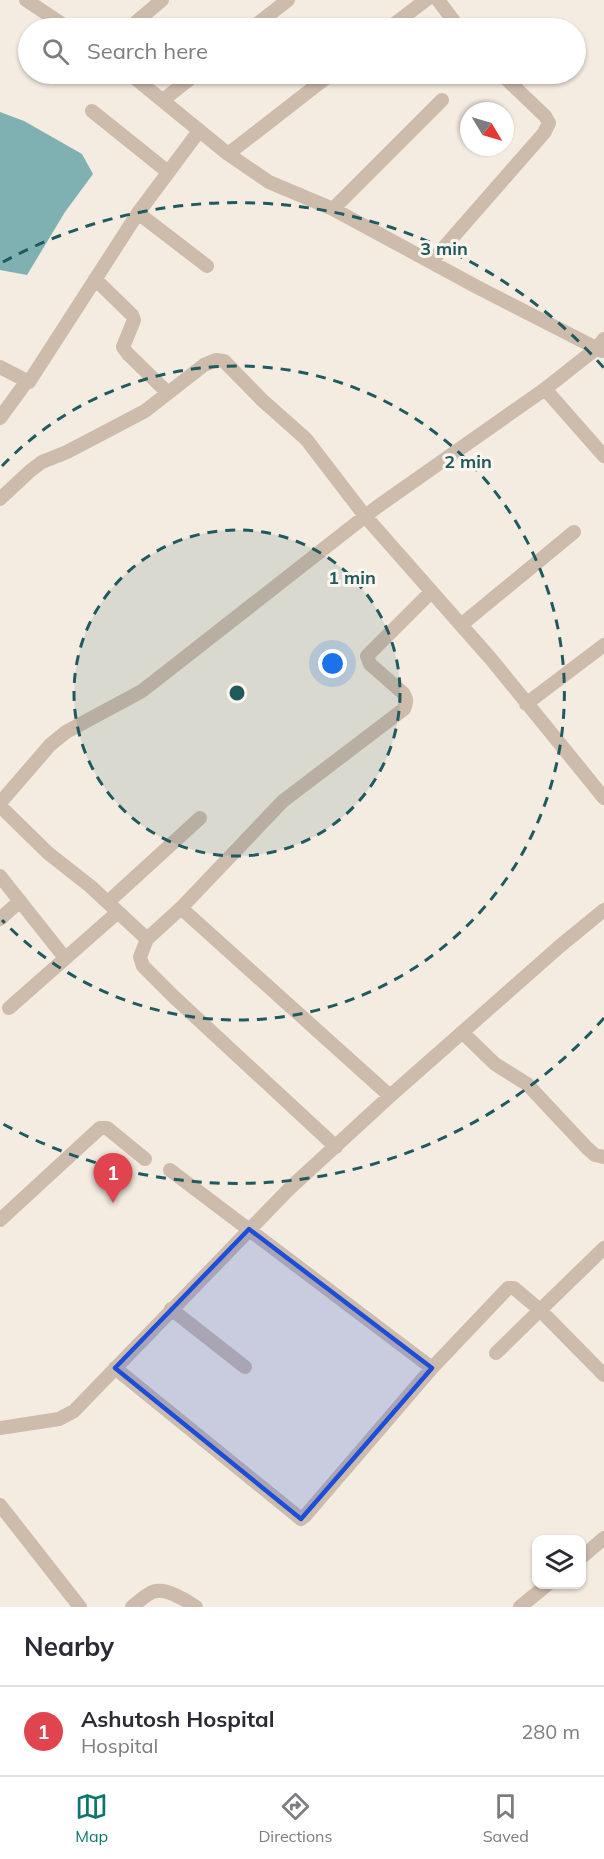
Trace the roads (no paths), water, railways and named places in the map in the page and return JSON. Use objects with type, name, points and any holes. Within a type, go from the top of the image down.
[{"type":"street","points":[[26,0],[53,18]]},
{"type":"street","points":[[141,18],[162,0]]},
{"type":"street","points":[[265,18],[288,0]]},
{"type":"street","points":[[402,18],[426,0]]},
{"type":"street","points":[[438,0],[452,18]]},
{"type":"street","points":[[143,84],[228,154],[269,182],[333,209],[602,346],[365,516],[142,691],[66,732],[50,745],[0,804],[48,853],[113,907],[147,939]]},
{"type":"street","points":[[163,100],[183,84]]},
{"type":"street","points":[[228,154],[319,84]]},
{"type":"street","points":[[432,261],[544,133],[549,123],[545,116],[511,84]]},
{"type":"street","points":[[333,209],[442,100]]},
{"type":"street","points":[[92,111],[168,172]]},
{"type":"street","points":[[0,418],[27,381],[29,382],[138,213],[199,131]]},
{"type":"street","points":[[138,213],[207,266]]},
{"type":"street","points":[[95,279],[132,315],[134,320],[123,347],[168,393]]},
{"type":"street","points":[[0,499],[42,462],[67,452],[145,411],[204,365],[216,360],[224,361],[262,400],[306,439],[365,516],[491,659],[603,796]]},
{"type":"street","points":[[0,367],[27,381]]},
{"type":"street","points":[[545,389],[604,456]]},
{"type":"street","points":[[461,625],[574,532]]},
{"type":"street","points":[[336,1147],[174,997],[143,966],[140,957],[147,939],[181,908],[284,801],[404,709],[406,698],[403,693],[370,664],[367,656],[431,592]]},
{"type":"street","points":[[526,704],[604,645]]},
{"type":"street","points":[[9,1008],[65,958],[200,818]]},
{"type":"street","points":[[0,876],[65,958]]},
{"type":"street","points":[[0,919],[20,901]]},
{"type":"street","points":[[181,908],[390,1096]]},
{"type":"street","points":[[0,1428],[68,1416],[290,1188],[390,1096],[601,918]]},
{"type":"street","points":[[463,1033],[495,1064],[527,1084],[595,1155],[604,1157]]},
{"type":"street","points":[[0,1220],[100,1128],[107,1128],[145,1159]]},
{"type":"street","points":[[170,1170],[432,1368]]},
{"type":"street","points":[[496,1353],[604,1248]]},
{"type":"street","points":[[115,1368],[301,1519],[432,1368],[508,1288],[514,1288],[540,1310],[604,1376]]},
{"type":"street","points":[[171,1309],[244,1367]]},
{"type":"street","points":[[0,1505],[80,1607]]},
{"type":"street","points":[[586,1554],[604,1538]]},
{"type":"street","points":[[132,1607],[158,1589],[190,1602],[196,1607]]},
{"type":"street","points":[[520,1607],[542,1589]]},
{"type":"water","points":[[0,112],[24,121],[82,154],[93,174],[65,212],[27,275],[0,270]]},
{"type":"place","name":"Ashutosh Hospital","points":[[113,1203]]}]
